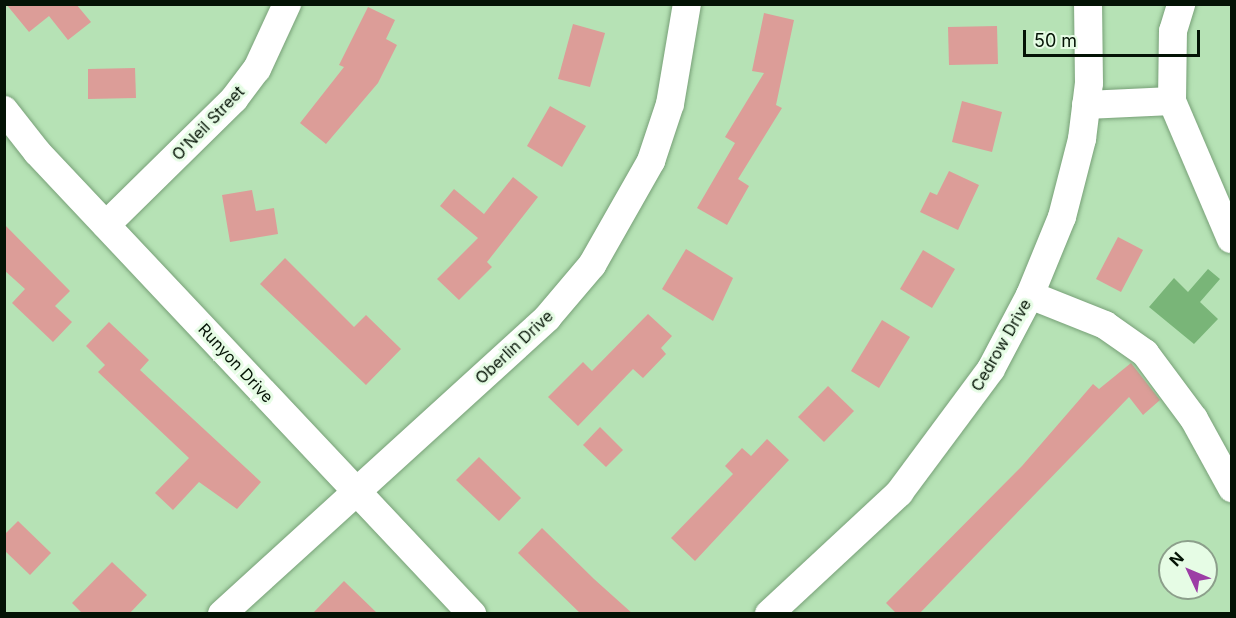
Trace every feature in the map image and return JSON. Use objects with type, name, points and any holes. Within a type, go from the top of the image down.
[{"type":"street","name":"O'Neil Street","points":[[106,225],[234,99],[257,69],[287,4]]},
{"type":"street","name":"Oberlin Drive","points":[[222,614],[547,318],[592,266],[651,161],[670,104],[687,4]]},
{"type":"street","name":"Cedrow Drive","points":[[769,614],[899,493],[991,369],[1030,295],[1062,217],[1086,105],[1088,4]]},
{"type":"street","points":[[1180,4],[1173,31],[1172,101],[1231,239]]},
{"type":"street","points":[[1086,105],[1172,101]]},
{"type":"street","name":"Runyon Drive","points":[[4,110],[106,225],[472,614]]},
{"type":"street","points":[[1030,295],[1105,325],[1145,353],[1194,419],[1232,488]]},
{"type":"green space","points":[[1208,269],[1220,279],[1200,302],[1218,319],[1194,344],[1149,307],[1174,278],[1188,292]]},
{"type":"building","points":[[6,4],[76,4],[91,22],[68,40],[49,16],[29,32]]},
{"type":"building","points":[[368,7],[395,20],[386,39],[397,45],[378,83],[326,144],[300,123],[344,67],[339,65]]},
{"type":"building","points":[[764,13],[794,20],[776,105],[782,108],[738,179],[749,186],[727,225],[697,208],[735,143],[725,137],[764,73],[752,71]]},
{"type":"building","points":[[573,24],[605,33],[590,87],[558,79]]},
{"type":"building","points":[[997,26],[998,64],[949,65],[948,27]]},
{"type":"building","points":[[135,68],[136,98],[88,99],[88,69]]},
{"type":"building","points":[[962,101],[1002,112],[992,152],[952,142]]},
{"type":"building","points":[[550,106],[586,126],[562,167],[527,146]]},
{"type":"building","points":[[949,171],[979,185],[958,230],[920,212],[930,192],[937,195]]},
{"type":"building","points":[[513,177],[538,197],[487,262],[492,267],[459,300],[437,279],[478,238],[440,206],[454,189],[484,214]]},
{"type":"building","points":[[252,190],[256,211],[274,208],[278,234],[230,242],[222,195]]},
{"type":"building","points":[[4,224],[70,291],[55,306],[72,322],[53,342],[12,303],[25,289],[4,270]]},
{"type":"building","points":[[1118,237],[1143,250],[1121,292],[1096,279]]},
{"type":"building","points":[[686,249],[733,278],[713,321],[662,289]]},
{"type":"building","points":[[923,250],[955,269],[932,308],[900,289]]},
{"type":"building","points":[[285,258],[354,327],[366,315],[401,349],[366,385],[260,284]]},
{"type":"building","points":[[648,314],[672,336],[661,348],[666,354],[643,378],[633,369],[578,426],[548,397],[583,362],[592,371]]},
{"type":"building","points":[[882,320],[910,337],[879,388],[851,371]]},
{"type":"building","points":[[109,322],[149,360],[140,370],[261,482],[237,509],[199,482],[173,510],[155,493],[189,458],[98,372],[105,365],[86,346]]},
{"type":"building","points":[[1131,363],[1160,400],[1143,415],[1129,397],[919,614],[897,614],[886,603],[1022,466],[1093,384],[1099,389]]},
{"type":"building","points":[[828,386],[854,411],[824,442],[798,417]]},
{"type":"building","points":[[600,427],[623,450],[606,467],[583,445]]},
{"type":"building","points":[[767,439],[789,460],[695,561],[671,538],[733,474],[725,466],[742,448],[751,456]]},
{"type":"building","points":[[479,457],[521,498],[499,521],[456,480]]},
{"type":"building","points":[[18,521],[51,553],[30,575],[4,550],[4,535]]},
{"type":"building","points":[[542,528],[633,614],[581,614],[518,553]]},
{"type":"building","points":[[112,562],[147,595],[129,614],[83,614],[72,603]]},
{"type":"building","points":[[344,581],[378,614],[312,614]]}]
